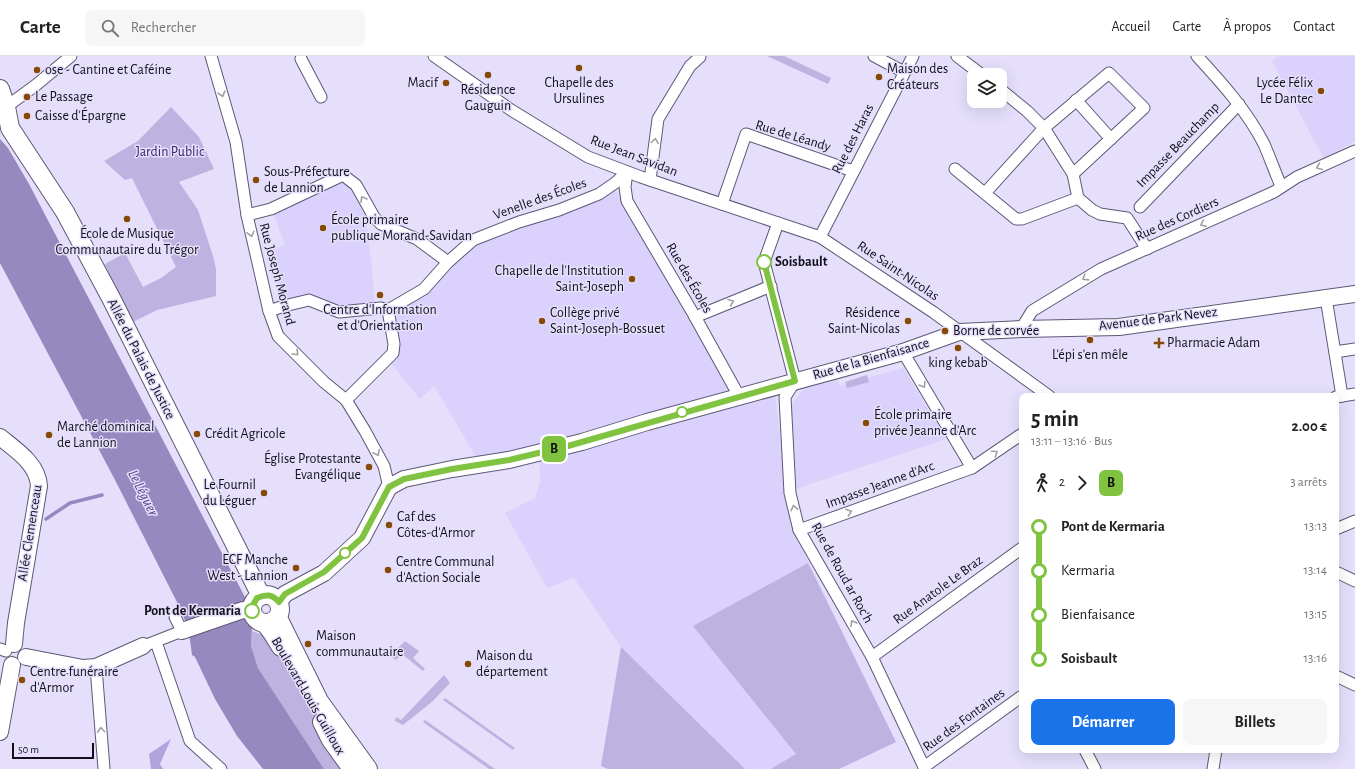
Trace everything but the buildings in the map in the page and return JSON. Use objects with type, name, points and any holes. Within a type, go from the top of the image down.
[{"type":"main road","name":"Allée du Palais de Justice","points":[[4,107],[65,212],[114,305],[252,606]]},
{"type":"main road","points":[[268,595],[272,596],[274,614],[259,621],[254,617],[252,606],[268,595]]},
{"type":"main road","name":"Boulevard Louis Guilloux","points":[[274,614],[273,634],[296,673],[331,740],[352,769]]},
{"type":"main road","name":"Boulevard Louis Guilloux","points":[[274,614],[319,701],[368,769]]},
{"type":"street","points":[[4,107],[36,85],[71,56]]},
{"type":"street","name":"Rue Joseph Morand","points":[[211,56],[236,142],[247,215],[269,311],[278,336],[324,382],[346,400],[384,466],[389,487]]},
{"type":"street","name":"Rue Jean Savidan","points":[[434,56],[511,110],[588,157],[650,180],[820,237]]},
{"type":"street","points":[[874,56],[904,72]]},
{"type":"street","name":"Rue des Haras","points":[[820,237],[913,56]]},
{"type":"street","points":[[957,56],[973,68]]},
{"type":"street","points":[[1197,56],[1239,104],[1263,143],[1281,186]]},
{"type":"street","points":[[650,180],[658,118],[690,66],[700,57]]},
{"type":"street","points":[[302,59],[321,97]]},
{"type":"street","points":[[985,193],[1044,128],[1109,73],[1144,108],[1073,174]]},
{"type":"street","points":[[1007,95],[1027,111],[1044,128],[1073,174],[1078,198],[1092,210],[1100,214],[1127,218],[1148,248]]},
{"type":"street","points":[[1076,100],[1111,139]]},
{"type":"street","name":"Impasse Beauchamp","points":[[1140,207],[1239,104]]},
{"type":"street","name":"Rue de Léandy","points":[[722,204],[746,134],[853,171]]},
{"type":"street","name":"Rue des Cordiers","points":[[1021,328],[1032,311],[1101,269],[1274,192],[1281,186],[1297,177],[1355,151]]},
{"type":"street","points":[[955,169],[1016,219],[1022,219],[1078,198]]},
{"type":"street","name":"Venelle des Écoles","points":[[448,262],[473,240],[520,222],[559,210],[599,194],[615,183],[627,172]]},
{"type":"street","name":"Rue des Écoles","points":[[627,172],[625,187],[627,201],[739,396]]},
{"type":"street","points":[[247,215],[271,209],[343,175],[356,185],[374,217],[381,224],[417,239],[448,262],[424,289],[388,310],[381,308],[339,312],[309,300],[269,311]]},
{"type":"street","points":[[778,223],[764,262],[795,381]]},
{"type":"street","name":"Rue Saint-Nicolas","points":[[820,237],[933,312],[1045,393]]},
{"type":"street","points":[[695,317],[770,286]]},
{"type":"street","name":"Avenue de Park Nevez","points":[[959,332],[1021,328],[1119,327],[1355,294]]},
{"type":"street","points":[[1326,298],[1335,352],[1339,393]]},
{"type":"street","points":[[346,400],[393,353],[394,344],[388,310]]},
{"type":"street","name":"Rue de la Bienfaisance","points":[[389,487],[404,479],[452,469],[509,460],[582,442],[739,396],[903,352],[959,332]]},
{"type":"street","points":[[1335,352],[1355,349]]},
{"type":"street","points":[[903,352],[972,468]]},
{"type":"street","name":"Rue de Roud ar Roc'h","points":[[795,381],[785,397],[790,493],[799,530],[872,657],[924,768]]},
{"type":"street","points":[[1339,397],[1355,394]]},
{"type":"street","name":"Impasse Jeanne d'Arc","points":[[799,530],[972,468],[1019,436]]},
{"type":"street","name":"Allée Clemenceau","points":[[0,437],[34,468],[39,478],[39,486],[11,653],[0,732]]},
{"type":"street","points":[[274,614],[285,594],[324,572],[362,538],[389,487]]},
{"type":"street","points":[[1339,528],[1355,522]]},
{"type":"street","name":"Rue Anatole Le Braz","points":[[872,657],[1019,550]]},
{"type":"street","points":[[1339,573],[1355,581]]},
{"type":"street","points":[[11,653],[83,668],[96,668],[150,644],[179,624],[252,606]]},
{"type":"street","points":[[150,644],[190,741],[221,769]]},
{"type":"street","points":[[96,668],[104,769]]},
{"type":"street","points":[[1339,677],[1355,685]]},
{"type":"street","name":"Rue des Fontaines","points":[[924,768],[1019,698]]},
{"type":"street","points":[[1087,753],[1095,769]]},
{"type":"street","points":[[1213,769],[1216,753]]},
{"type":"shaded area","name":"Lycée Félix Le Dantec","points":[[1278,56],[1355,56],[1355,141],[1324,159],[1272,61]]},
{"type":"shaded area","name":"École primaire publique Morand-Savidan","points":[[342,177],[354,186],[364,204],[375,308],[339,310],[309,298],[281,304],[267,251],[285,245],[272,210]]},
{"type":"shaded area","name":"Collège privé Saint-Joseph-Bossuet","points":[[615,189],[734,391],[522,453],[476,457],[434,386],[420,399],[389,361],[391,313],[468,247],[514,227],[547,220]]},
{"type":"shaded area","name":"École primaire privée Jeanne d'Arc","points":[[903,368],[932,415],[936,415],[949,438],[795,489],[790,406],[804,389],[838,380],[839,386]]},
{"type":"shaded area","points":[[775,395],[791,526],[896,742],[839,769],[608,769],[601,766],[621,647],[574,578],[547,588],[505,513],[535,498],[540,481],[539,462]]},
{"type":"shaded area","points":[[171,739],[160,764],[163,769],[151,769],[149,754]]},
{"type":"green space","points":[[767,56],[784,56],[831,78],[828,84]]},
{"type":"green space","name":"Jardin Public","points":[[171,107],[199,137],[214,169],[179,182],[198,210],[213,256],[216,269],[216,296],[157,310],[133,322],[117,295],[105,264],[125,253],[143,287],[161,278],[176,267],[132,178],[125,180],[104,161],[138,141]]},
{"type":"green space","points":[[867,375],[869,382],[847,388],[845,382]]},
{"type":"green space","points":[[808,563],[896,742],[839,769],[771,769],[796,754],[693,626]]},
{"type":"green space","points":[[252,631],[270,638],[303,693],[330,743],[349,769],[324,769],[258,668],[251,646]]},
{"type":"green space","points":[[405,641],[419,651],[413,658],[425,669],[423,671],[402,654],[396,660],[390,656]]},
{"type":"green space","points":[[621,647],[745,769],[608,769],[601,766]]},
{"type":"green space","points":[[444,675],[450,683],[433,701],[403,725],[395,721],[396,717],[401,720]]},
{"type":"green space","points":[[445,698],[515,748],[513,750],[443,700]]},
{"type":"green space","points":[[425,720],[495,769],[489,769],[423,722]]},
{"type":"water","name":"Le Léguer","points":[[0,139],[8,148],[29,184],[247,601],[252,628],[251,646],[258,668],[324,769],[263,769],[237,736],[215,699],[195,657],[192,655],[188,630],[179,606],[114,478],[0,263]]},
{"type":"waterway","points":[[46,519],[70,503],[102,495]]},
{"type":"bus line","name":"B","points":[[252,611],[254,601],[257,598],[263,595],[268,595],[272,596],[279,602],[285,594],[324,572],[362,538],[389,487],[404,479],[452,469],[509,460],[568,446],[647,422],[795,381],[764,262]]},
{"type":"place","name":"Chapelle des Ursulines","points":[[579,68]]},
{"type":"place","name":"ose - Cantine et Caféine","points":[[37,70]]},
{"type":"place","name":"Résidence Gauguin","points":[[488,75]]},
{"type":"place","name":"Maison des Créateurs","points":[[879,77]]},
{"type":"place","name":"Macif","points":[[446,83]]},
{"type":"place","name":"Lycée Félix Le Dantec","points":[[1321,91]]},
{"type":"place","name":"Le Passage","points":[[27,97]]},
{"type":"place","name":"Caisse d'Épargne","points":[[27,116]]},
{"type":"place","name":"Sous-Préfecture de Lannion","points":[[256,180]]},
{"type":"place","name":"École de Musique Communautaire du Trégor","points":[[127,219]]},
{"type":"place","name":"École primaire publique Morand-Savidan","points":[[323,228]]},
{"type":"place","name":"Soisbault","points":[[764,262]]},
{"type":"place","name":"Chapelle de l'Institution Saint-Joseph","points":[[632,279]]},
{"type":"place","name":"Centre d'Information et d'Orientation","points":[[380,295]]},
{"type":"place","name":"Collège privé Saint-Joseph-Bossuet","points":[[542,321]]},
{"type":"place","name":"Résidence Saint-Nicolas","points":[[908,321]]},
{"type":"place","name":"Borne de corvée","points":[[945,331]]},
{"type":"place","name":"L'épi s'en mêle","points":[[1090,340]]},
{"type":"place","name":"Pharmacie Adam","points":[[1159,343]]},
{"type":"place","name":"king kebab","points":[[958,348]]},
{"type":"place","name":"École primaire privée Jeanne d'Arc","points":[[866,423]]},
{"type":"place","name":"Crédit Agricole","points":[[197,434]]},
{"type":"place","name":"Marché dominical de Lannion","points":[[49,435]]},
{"type":"place","name":"Église Protestante Evangélique","points":[[369,467]]},
{"type":"place","name":"Le Fournil du Léguer","points":[[264,493]]},
{"type":"place","name":"Caf des Côtes-d'Armor","points":[[389,525]]},
{"type":"place","name":"ECF Manche West - Lannion","points":[[296,568]]},
{"type":"place","name":"Centre Communal d'Action Sociale","points":[[388,570]]},
{"type":"place","name":"Pont de Kermaria","points":[[252,611]]},
{"type":"place","name":"Maison communautaire","points":[[308,644]]},
{"type":"place","name":"Maison du département","points":[[468,664]]},
{"type":"place","name":"Centre funéraire d'Armor","points":[[22,680]]}]
